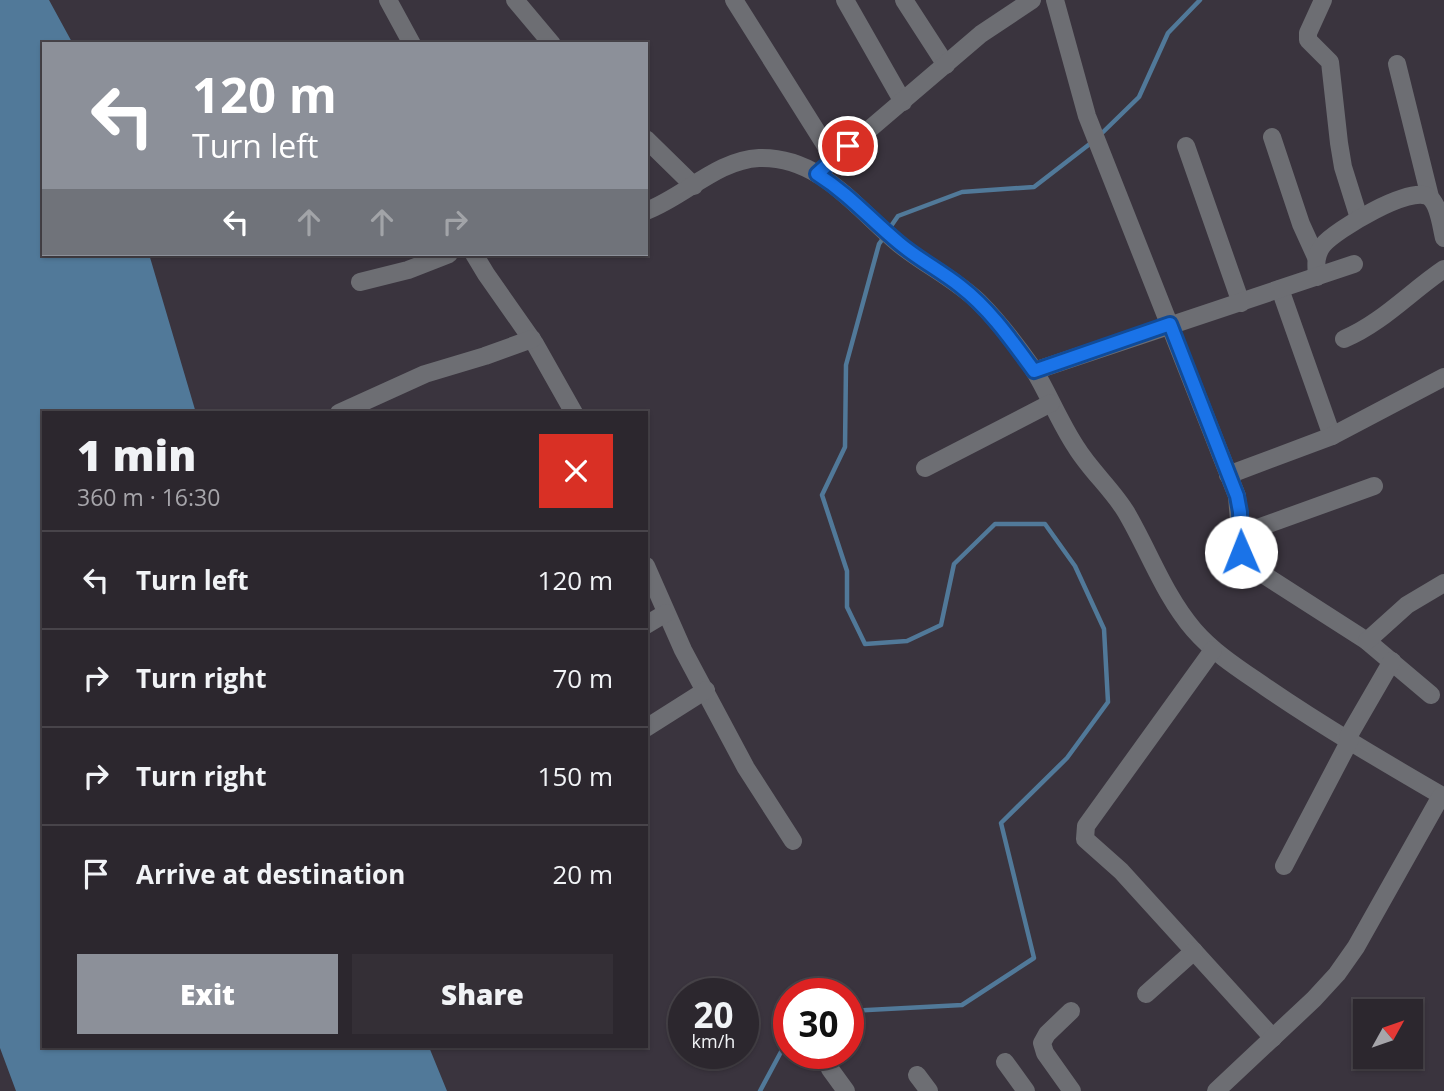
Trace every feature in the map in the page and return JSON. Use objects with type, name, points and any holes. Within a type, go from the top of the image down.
[{"type":"street","points":[[388,0],[411,42]]},
{"type":"street","points":[[515,0],[550,42]]},
{"type":"street","points":[[734,0],[834,159]]},
{"type":"street","points":[[845,0],[903,102]]},
{"type":"street","points":[[904,0],[946,65]]},
{"type":"street","points":[[817,174],[999,21],[1032,0]]},
{"type":"street","points":[[1055,0],[1087,116],[1237,496],[1241,552],[1247,564],[1367,641],[1431,695]]},
{"type":"street","points":[[1323,0],[1308,33],[1308,40],[1330,62],[1339,143],[1359,218]]},
{"type":"street","points":[[1397,64],[1430,197],[1435,205],[1444,238]]},
{"type":"street","points":[[1272,137],[1301,224],[1316,257],[1317,277]]},
{"type":"street","points":[[648,141],[694,186]]},
{"type":"street","points":[[1186,146],[1241,303]]},
{"type":"street","points":[[648,210],[720,169],[756,158],[780,159],[801,165],[841,189],[899,244],[978,301],[1001,327],[1034,371],[1084,461],[1124,509],[1154,569],[1192,628],[1213,650],[1308,716],[1443,797],[1356,947],[1337,974],[1216,1091]]},
{"type":"street","points":[[1316,257],[1324,244],[1359,218],[1410,195],[1430,197]]},
{"type":"street","points":[[360,282],[408,270],[444,256]]},
{"type":"street","points":[[475,256],[531,339],[573,411]]},
{"type":"street","points":[[1034,371],[1354,264]]},
{"type":"street","points":[[1344,339],[1377,322],[1444,269]]},
{"type":"street","points":[[1280,289],[1332,436]]},
{"type":"street","points":[[343,411],[425,374],[531,339]]},
{"type":"street","points":[[1228,475],[1332,436],[1444,377]]},
{"type":"street","points":[[925,468],[1051,402]]},
{"type":"street","points":[[1241,534],[1374,486]]},
{"type":"street","points":[[648,574],[760,793],[793,841]]},
{"type":"street","points":[[1367,641],[1407,605],[1444,583]]},
{"type":"street","points":[[648,624],[666,613]]},
{"type":"street","points":[[1213,650],[1086,826],[1085,839],[1121,872],[1273,1038]]},
{"type":"street","points":[[1284,866],[1350,740],[1348,737],[1392,661]]},
{"type":"street","points":[[648,727],[706,690]]},
{"type":"street","points":[[1146,994],[1194,951]]},
{"type":"street","points":[[1071,1011],[1047,1034],[1042,1043],[1045,1053],[1072,1091]]},
{"type":"street","points":[[1004,1062],[1026,1091]]},
{"type":"street","points":[[830,1069],[846,1091]]},
{"type":"street","points":[[917,1075],[929,1091]]},
{"type":"water","points":[[0,0],[49,0],[72,42],[42,42],[42,256],[150,256],[195,411],[42,411],[42,1048],[429,1048],[447,1091],[16,1091],[0,1048]]},
{"type":"waterway","points":[[1100,135],[1139,97],[1168,33],[1200,0]]},
{"type":"waterway","points":[[889,229],[898,216],[962,192],[1034,187],[1091,143]]},
{"type":"waterway","points":[[864,1010],[962,1005],[1034,958],[1001,823],[1067,758],[1108,702],[1104,629],[1075,566],[1045,524],[995,524],[954,564],[941,625],[907,641],[865,644],[847,607],[847,571],[822,495],[845,447],[846,365],[879,244],[884,237]]},
{"type":"waterway","points":[[760,1091],[773,1067]]},
{"type":"route","points":[[848,146],[817,174],[841,189],[899,244],[978,301],[1034,371],[1170,324],[1237,496],[1241,552]]}]
